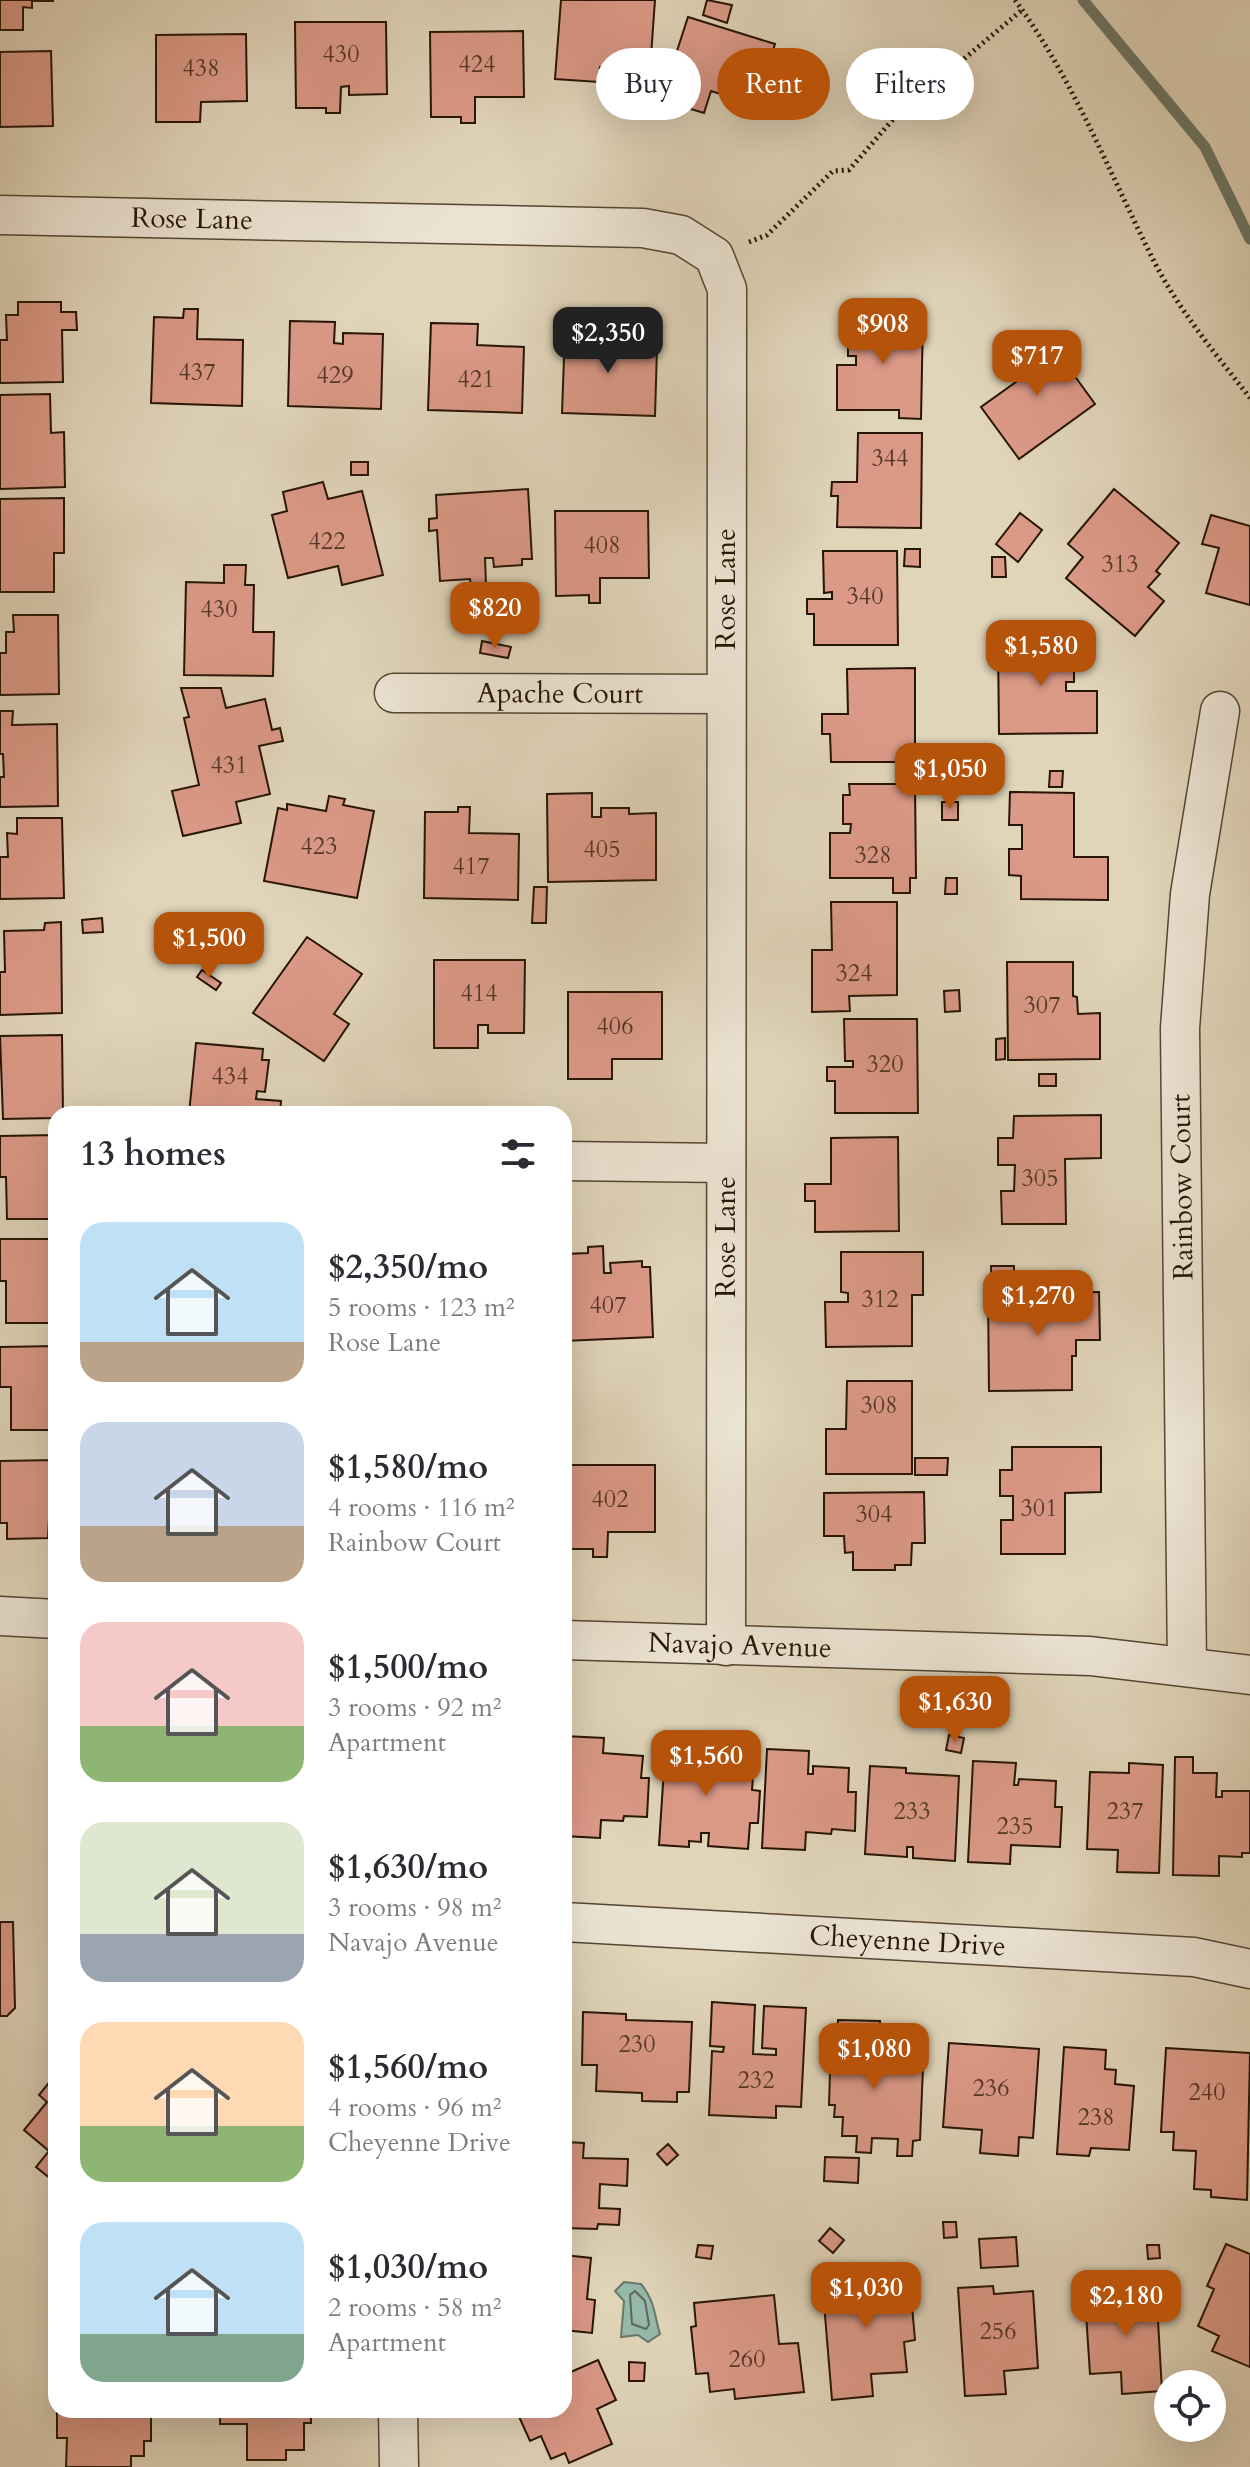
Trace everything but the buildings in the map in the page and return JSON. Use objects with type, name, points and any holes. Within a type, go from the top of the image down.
[{"type":"street","name":"Rose Lane","points":[[0,215],[643,228],[681,235],[714,256],[727,289],[726,1646]]},
{"type":"street","name":"Apache Court","points":[[394,693],[726,694]]},
{"type":"street","name":"Rainbow Court","points":[[1187,1667],[1180,1028],[1190,894],[1220,711]]},
{"type":"street","points":[[572,1161],[726,1163]]},
{"type":"street","points":[[0,1616],[48,1619]]},
{"type":"street","name":"Navajo Avenue","points":[[572,1640],[1090,1656],[1250,1675]]},
{"type":"street","name":"Cheyenne Drive","points":[[572,1922],[1194,1957],[1250,1969]]},
{"type":"street","points":[[398,2418],[399,2467]]},
{"type":"path","points":[[1015,0],[1066,78],[1159,271],[1204,340],[1250,398]]},
{"type":"path","points":[[714,256],[767,235],[833,171],[849,170],[895,117],[1022,10]]},
{"type":"water","points":[[624,2282],[641,2284],[652,2302],[660,2334],[648,2342],[638,2335],[621,2337],[624,2301],[615,2291]]},
{"type":"waterway","points":[[1083,0],[1205,147],[1250,239]]}]
